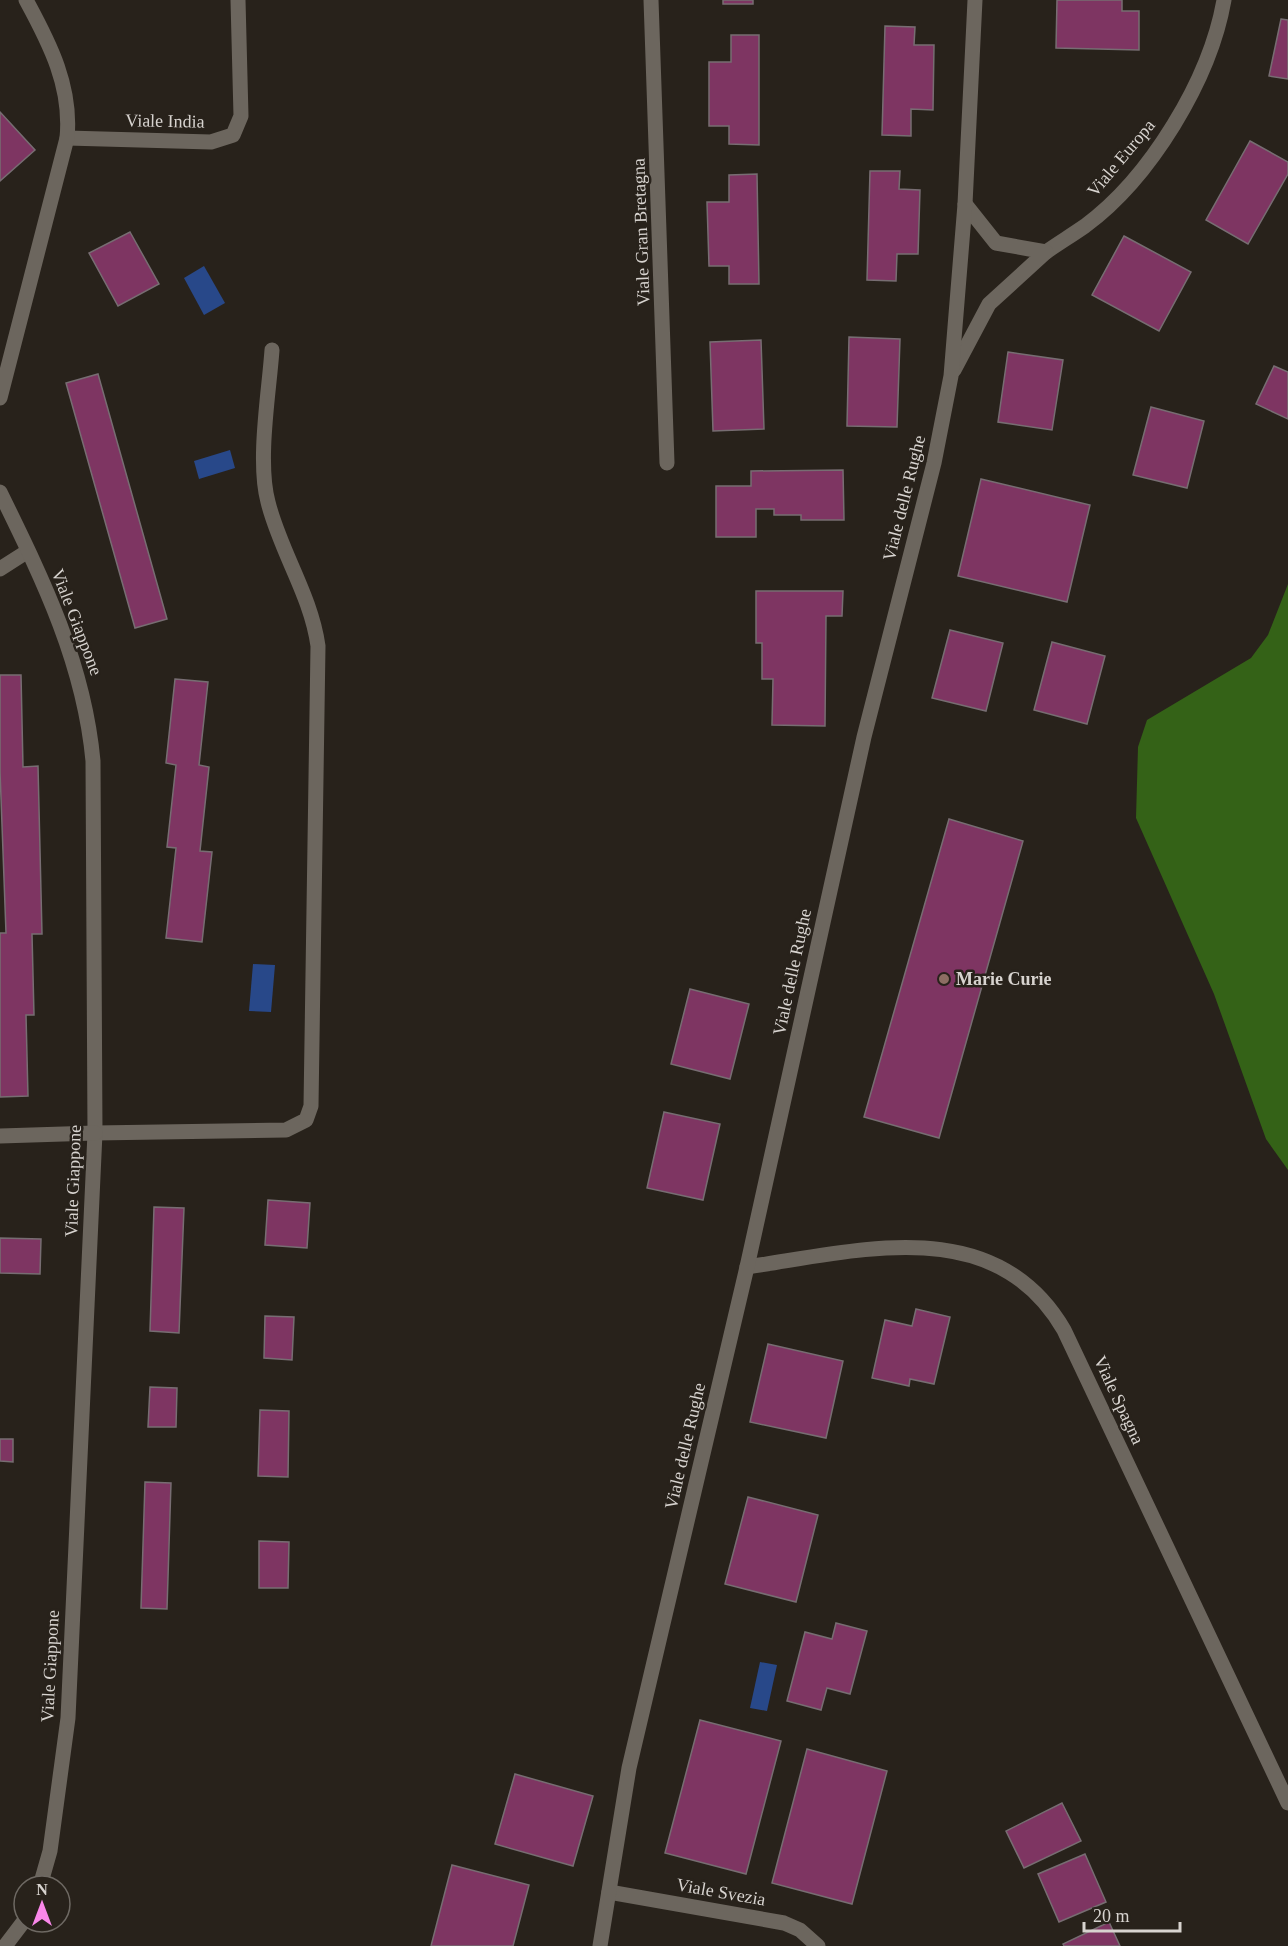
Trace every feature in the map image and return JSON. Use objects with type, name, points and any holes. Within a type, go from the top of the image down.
[{"type":"street","points":[[0,398],[66,138],[67,107],[62,76],[49,44],[26,0]]},
{"type":"street","name":"Viale India","points":[[66,138],[211,142],[233,135],[241,116],[238,0]]},
{"type":"street","name":"Viale Gran Bretagna","points":[[651,0],[667,463]]},
{"type":"street","name":"Viale delle Rughe","points":[[600,1946],[629,1768],[747,1267],[864,737],[934,463],[951,376],[966,204],[975,0]]},
{"type":"street","name":"Viale Europa","points":[[951,376],[989,304],[1046,252],[1085,226],[1110,204],[1168,138],[1204,66],[1224,0]]},
{"type":"street","points":[[966,204],[996,243],[1046,252]]},
{"type":"street","points":[[0,1136],[286,1130],[306,1120],[311,1106],[318,646],[314,622],[266,494],[264,471],[272,350]]},
{"type":"street","name":"Viale Giappone","points":[[0,492],[28,551],[75,662],[87,708],[91,735],[95,1133],[68,1718],[50,1851],[43,1874]]},
{"type":"street","points":[[0,569],[28,551]]},
{"type":"street","name":"Viale Spagna","points":[[747,1267],[880,1248],[932,1248],[993,1262],[1023,1280],[1039,1295],[1064,1330],[1288,1803]]},
{"type":"street","name":"Viale Svezia","points":[[609,1892],[784,1923],[800,1930],[818,1946]]},
{"type":"street","points":[[4,1946],[14,1934]]},
{"type":"green space","points":[[1288,584],[1288,1170],[1266,1139],[1214,994],[1136,818],[1138,747],[1147,720],[1251,658],[1268,635]]},
{"type":"water","points":[[204,266],[225,303],[204,315],[184,278]]},
{"type":"water","points":[[230,450],[235,468],[199,479],[194,461]]},
{"type":"water","points":[[253,964],[275,965],[271,1012],[249,1011]]},
{"type":"water","points":[[760,1662],[777,1665],[767,1711],[750,1708]]},
{"type":"building","points":[[723,0],[753,0],[753,4],[723,4]]},
{"type":"building","points":[[1057,0],[1122,0],[1122,11],[1139,11],[1139,50],[1056,48]]},
{"type":"building","points":[[1281,19],[1288,20],[1288,79],[1269,76]]},
{"type":"building","points":[[885,26],[915,27],[914,45],[934,45],[933,110],[911,109],[911,136],[882,135]]},
{"type":"building","points":[[731,35],[759,35],[759,145],[729,144],[729,126],[709,126],[709,62],[731,62]]},
{"type":"building","points":[[0,112],[35,150],[0,181]]},
{"type":"building","points":[[1250,141],[1288,162],[1288,174],[1248,244],[1206,220]]},
{"type":"building","points":[[870,171],[900,171],[899,189],[920,190],[918,254],[897,254],[896,281],[867,280]]},
{"type":"building","points":[[757,174],[759,284],[729,284],[729,266],[709,266],[707,202],[729,202],[729,175]]},
{"type":"building","points":[[130,232],[159,284],[118,306],[89,253]]},
{"type":"building","points":[[1124,236],[1191,272],[1159,331],[1092,295]]},
{"type":"building","points":[[849,337],[900,339],[897,427],[847,426]]},
{"type":"building","points":[[761,340],[764,429],[713,431],[710,342]]},
{"type":"building","points":[[1008,352],[1063,360],[1052,430],[998,422]]},
{"type":"building","points":[[1274,366],[1288,372],[1288,419],[1256,404]]},
{"type":"building","points":[[98,374],[167,619],[135,628],[66,383]]},
{"type":"building","points":[[1151,407],[1204,421],[1187,488],[1133,475]]},
{"type":"building","points":[[843,470],[844,520],[801,520],[801,515],[774,515],[774,509],[756,509],[756,537],[716,537],[716,486],[751,486],[751,471]]},
{"type":"building","points":[[981,479],[1090,505],[1067,602],[958,576]]},
{"type":"building","points":[[756,591],[843,591],[842,616],[826,616],[825,726],[772,725],[773,679],[762,679],[762,643],[756,643]]},
{"type":"building","points":[[950,630],[1003,643],[986,711],[932,698]]},
{"type":"building","points":[[1052,642],[1105,656],[1087,724],[1034,710]]},
{"type":"building","points":[[0,675],[21,675],[23,767],[38,766],[42,934],[32,934],[34,1015],[26,1015],[28,1096],[0,1097],[0,933],[6,933],[0,771]]},
{"type":"building","points":[[175,679],[208,682],[199,765],[209,767],[200,851],[212,852],[202,942],[166,938],[176,848],[167,847],[176,765],[166,763]]},
{"type":"building","name":"Marie Curie","points":[[949,819],[1023,841],[939,1138],[864,1117]]},
{"type":"building","points":[[690,989],[749,1004],[730,1079],[671,1064]]},
{"type":"building","points":[[664,1112],[720,1124],[703,1200],[647,1188]]},
{"type":"building","points":[[268,1200],[310,1203],[307,1248],[265,1245]]},
{"type":"building","points":[[154,1207],[184,1208],[179,1333],[150,1331]]},
{"type":"building","points":[[0,1238],[41,1239],[40,1274],[0,1273]]},
{"type":"building","points":[[916,1309],[950,1317],[934,1384],[910,1379],[909,1386],[872,1378],[885,1320],[912,1326]]},
{"type":"building","points":[[265,1316],[294,1317],[292,1360],[264,1358]]},
{"type":"building","points":[[768,1344],[843,1361],[826,1438],[750,1422]]},
{"type":"building","points":[[150,1387],[177,1388],[176,1427],[148,1427]]},
{"type":"building","points":[[260,1410],[289,1411],[288,1477],[258,1476]]},
{"type":"building","points":[[0,1439],[13,1439],[13,1462],[0,1461]]},
{"type":"building","points":[[145,1482],[171,1483],[167,1609],[141,1608]]},
{"type":"building","points":[[748,1497],[818,1515],[796,1602],[725,1584]]},
{"type":"building","points":[[259,1541],[289,1542],[288,1588],[259,1588]]},
{"type":"building","points":[[836,1623],[867,1631],[850,1694],[827,1688],[821,1710],[787,1701],[805,1632],[832,1639]]},
{"type":"building","points":[[700,1720],[781,1741],[746,1874],[665,1853]]},
{"type":"building","points":[[807,1749],[887,1771],[852,1904],[772,1883]]},
{"type":"building","points":[[515,1774],[593,1796],[573,1866],[495,1844]]},
{"type":"building","points":[[1062,1803],[1081,1841],[1024,1868],[1006,1831]]},
{"type":"building","points":[[1085,1854],[1106,1902],[1059,1922],[1038,1874]]},
{"type":"building","points":[[452,1865],[529,1885],[513,1946],[431,1946]]},
{"type":"building","points":[[1109,1922],[1120,1946],[1064,1946],[1063,1944]]},
{"type":"place","name":"Marie Curie","points":[[944,979]]}]
